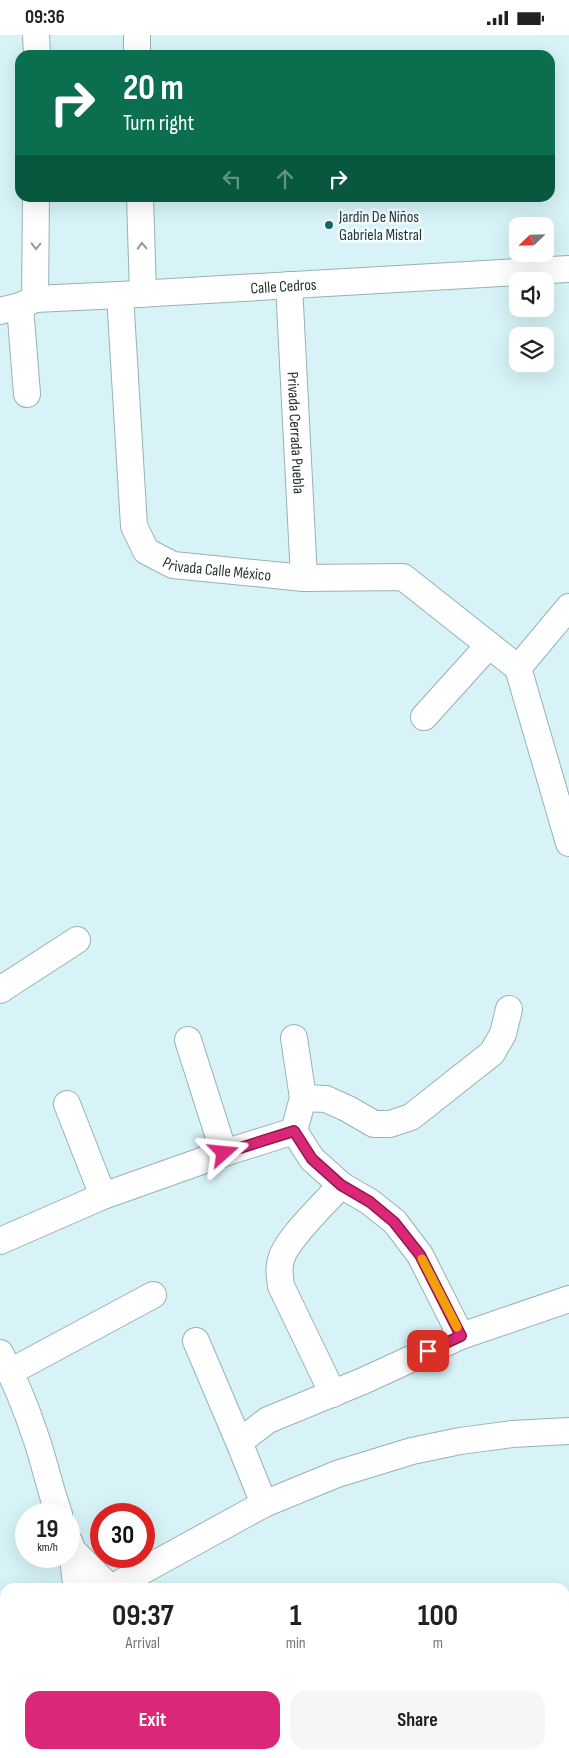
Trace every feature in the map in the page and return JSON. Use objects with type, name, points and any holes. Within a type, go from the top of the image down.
[{"type":"street","points":[[36,35],[37,50]]},
{"type":"street","points":[[137,35],[137,50]]},
{"type":"street","points":[[27,394],[18,305],[35,202]]},
{"type":"street","name":"Privada Calle México","points":[[140,202],[132,295],[134,526],[146,551],[173,565],[304,578],[402,577],[518,668]]},
{"type":"street","name":"Calle Cedros","points":[[18,305],[132,295],[569,269]]},
{"type":"street","name":"Privada Cerrada Puebla","points":[[289,285],[304,578]]},
{"type":"street","points":[[569,607],[518,668],[569,843]]},
{"type":"street","points":[[424,717],[489,645]]},
{"type":"street","points":[[0,990],[77,939]]},
{"type":"street","points":[[303,1098],[326,1099],[374,1124],[390,1124],[411,1117],[492,1053],[503,1034],[509,1009]]},
{"type":"street","points":[[294,1038],[303,1098],[294,1131],[312,1159],[341,1185],[370,1202],[394,1222],[420,1255],[461,1336]]},
{"type":"street","points":[[188,1040],[224,1153]]},
{"type":"street","points":[[67,1104],[103,1196]]},
{"type":"street","points":[[0,1241],[103,1196],[224,1153],[294,1131]]},
{"type":"street","points":[[333,1394],[281,1287],[279,1271],[281,1258],[288,1244],[341,1185]]},
{"type":"street","points":[[55,1503],[35,1433],[5,1363],[153,1295]]},
{"type":"street","points":[[239,1442],[268,1420],[333,1394],[461,1336],[569,1299]]},
{"type":"street","points":[[196,1341],[264,1504]]},
{"type":"street","points":[[120,1583],[264,1504],[337,1474],[412,1451],[460,1441],[512,1434],[569,1431]]},
{"type":"street","points":[[80,1555],[105,1583]]},
{"type":"street","points":[[72,1568],[72,1583]]},
{"type":"slow traffic","points":[[422,1259],[457,1327]]},
{"type":"place","name":"Jardin De Niños Gabriela Mistral","points":[[329,225]]},
{"type":"route","points":[[224,1153],[294,1131],[312,1159],[341,1185],[370,1202],[394,1222],[420,1255],[461,1336],[428,1351]]}]
